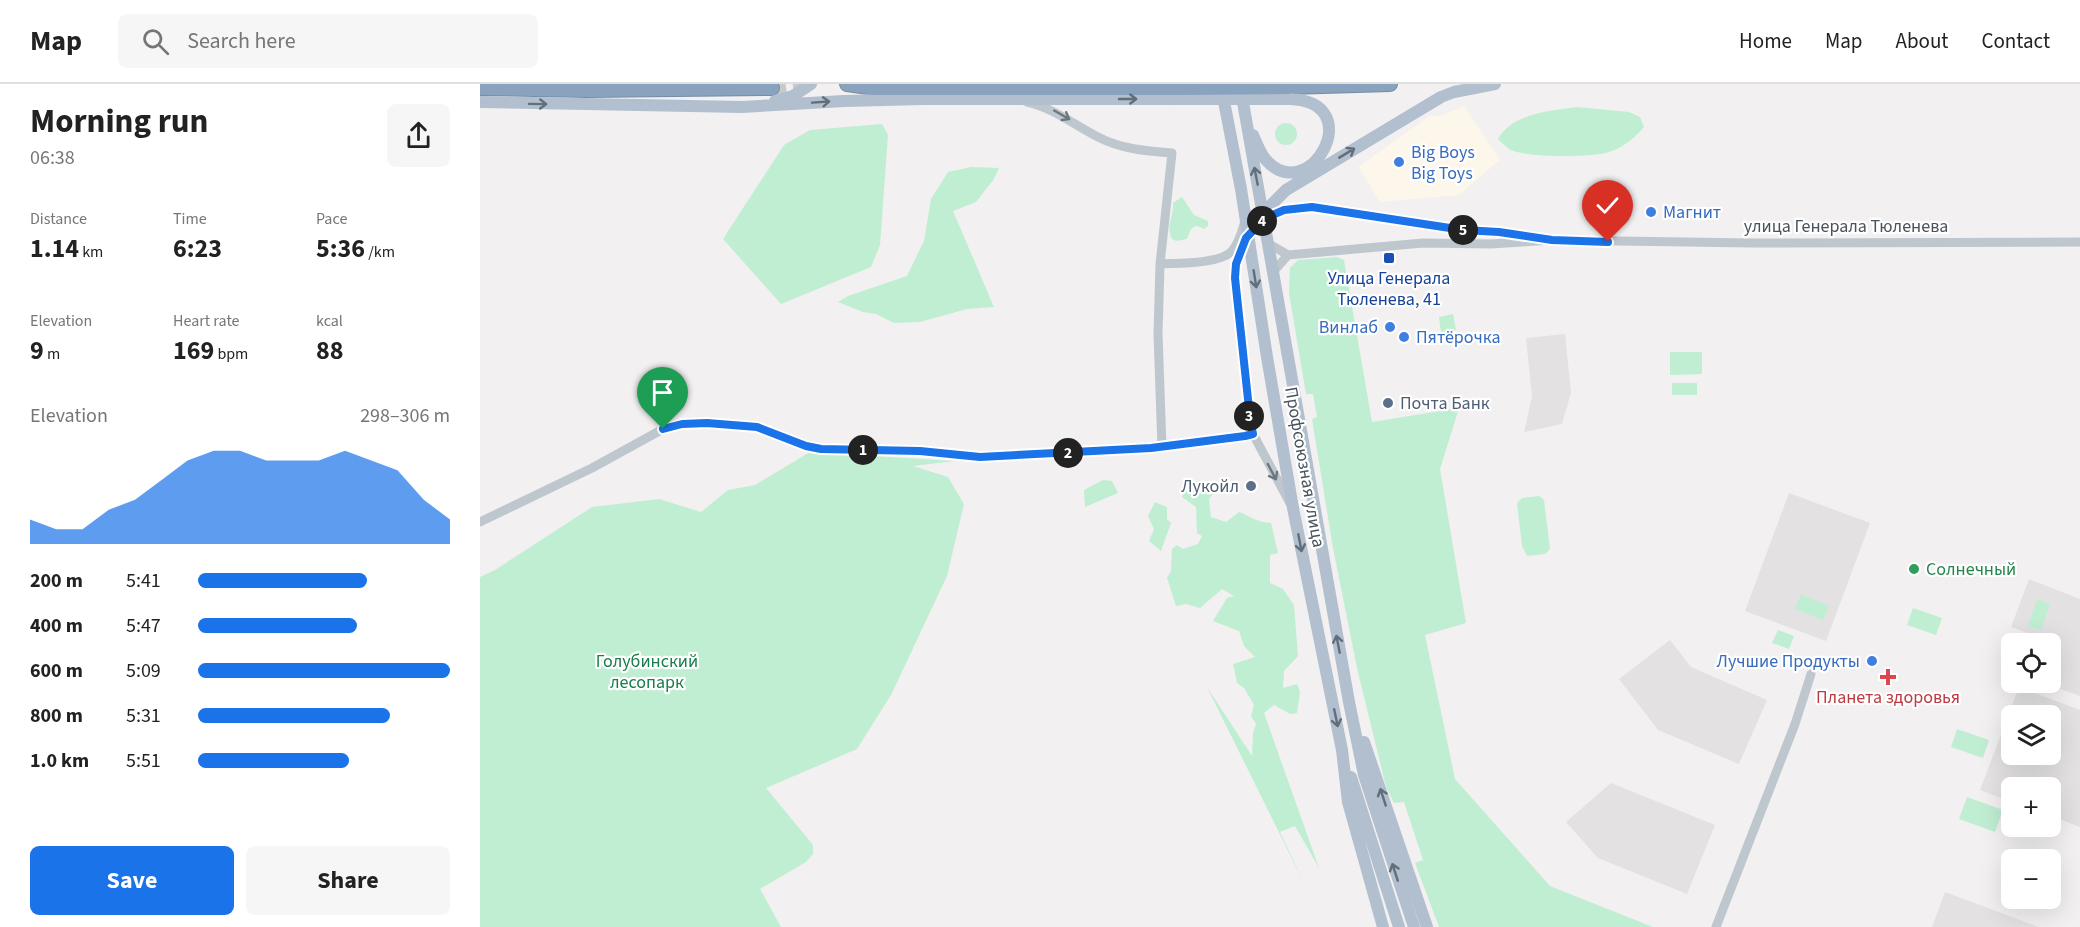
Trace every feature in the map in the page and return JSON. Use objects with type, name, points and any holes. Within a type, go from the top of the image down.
[{"type":"highway","points":[[847,84],[876,88],[1173,93],[1289,93],[1390,84]]},
{"type":"highway","points":[[480,88],[586,90],[772,88]]},
{"type":"main road","points":[[742,106],[793,96],[811,84]]},
{"type":"main road","name":"Профсоюзная улица","points":[[1221,84],[1241,189],[1293,508],[1342,750],[1348,802],[1383,927]]},
{"type":"main road","points":[[480,102],[742,106],[844,101],[1173,93],[1235,98],[1289,93],[1314,105],[1323,114],[1328,124],[1329,136],[1326,148],[1320,157],[1305,168],[1288,171],[1277,169],[1268,162],[1261,153],[1245,118],[1240,84]]},
{"type":"main road","points":[[1268,239],[1270,206],[1296,183],[1441,97],[1454,92],[1495,84]]},
{"type":"main road","name":"Профсоюзная улица","points":[[1245,118],[1364,775],[1414,927]]},
{"type":"main road","name":"Профсоюзная улица","points":[[1349,702],[1427,927]]},
{"type":"main road","name":"Профсоюзная улица","points":[[1342,750],[1399,927]]},
{"type":"street","points":[[1006,98],[1053,110],[1111,143],[1139,150],[1172,153],[1160,264],[1158,334],[1162,447]]},
{"type":"street","points":[[1293,508],[1253,434],[1250,418],[1235,278],[1236,264],[1243,244],[1254,229],[1270,216],[1299,207],[1427,226],[1499,232],[1552,240]]},
{"type":"street","points":[[1160,264],[1212,260],[1225,256],[1238,242],[1245,221]]},
{"type":"street","points":[[1268,239],[1288,255],[1273,272]]},
{"type":"street","name":"улица Генерала Тюленева","points":[[1288,255],[1411,244],[1491,244],[1552,240],[1743,243],[2080,242]]},
{"type":"street","points":[[480,522],[592,468],[663,429],[682,424],[707,423],[757,427],[806,446],[821,449],[920,451],[980,457],[1162,447],[1253,434]]},
{"type":"street","points":[[1716,927],[1795,724],[1811,674]]},
{"type":"shaded area","points":[[1464,106],[1500,160],[1459,195],[1380,202],[1358,167],[1431,115],[1437,117]]},
{"type":"shaded area","points":[[1565,334],[1571,393],[1562,424],[1524,432],[1532,396],[1526,338]]},
{"type":"shaded area","points":[[1789,493],[1870,523],[1826,641],[1745,611]]},
{"type":"shaded area","points":[[2029,579],[2080,599],[2080,696],[2061,689],[2061,633],[2027,633],[2011,627]]},
{"type":"shaded area","points":[[1670,640],[1691,667],[1767,700],[1739,764],[1658,730],[1619,679]]},
{"type":"shaded area","points":[[2017,693],[2035,693],[2080,710],[2080,827],[2061,820],[2061,777],[2001,777],[2001,798],[1980,790],[2001,735],[2001,765],[2061,765],[2061,705],[2012,705]]},
{"type":"shaded area","points":[[1611,783],[1715,825],[1687,894],[1598,858],[1566,822]]},
{"type":"shaded area","points":[[1945,892],[2039,927],[1932,927]]},
{"type":"green space","points":[[1576,107],[1629,112],[1640,117],[1644,127],[1617,149],[1606,153],[1585,155],[1556,156],[1517,152],[1509,149],[1498,139],[1504,130],[1522,119],[1544,112]]},
{"type":"green space","points":[[1286,123],[1296,130],[1297,134],[1290,144],[1286,145],[1276,138],[1275,134],[1282,124]]},
{"type":"green space","points":[[882,124],[888,135],[880,245],[871,267],[781,304],[723,239],[784,145],[810,130]]},
{"type":"green space","points":[[971,167],[999,168],[994,179],[976,202],[953,211],[994,307],[967,309],[920,322],[894,323],[876,314],[863,312],[838,302],[848,296],[907,276],[924,241],[931,199],[948,172]]},
{"type":"green space","points":[[1182,197],[1194,215],[1208,221],[1208,226],[1204,229],[1197,226],[1191,230],[1187,239],[1176,241],[1170,234],[1173,203]]},
{"type":"green space","points":[[1337,257],[1344,260],[1372,422],[1459,408],[1440,469],[1466,623],[1425,635],[1455,779],[1550,886],[1653,927],[1439,927],[1415,863],[1423,860],[1404,802],[1394,803],[1386,787],[1357,668],[1333,548],[1312,419],[1317,417],[1313,394],[1306,394],[1289,293],[1290,268],[1298,260]]},
{"type":"green space","points":[[1453,314],[1456,330],[1441,333],[1439,317]]},
{"type":"green space","points":[[1670,352],[1702,352],[1702,374],[1670,375]]},
{"type":"green space","points":[[1672,383],[1697,383],[1697,395],[1672,395]]},
{"type":"green space","name":"Голубинский лесопарк","points":[[810,452],[955,461],[913,466],[948,477],[964,504],[947,576],[891,695],[857,749],[766,788],[813,845],[813,854],[806,862],[760,889],[781,927],[480,927],[480,577],[495,570],[592,507],[659,499],[701,512],[728,490],[755,485]]},
{"type":"green space","points":[[1103,480],[1112,481],[1118,493],[1085,507],[1084,490]]},
{"type":"green space","points":[[1186,488],[1215,491],[1209,499],[1211,517],[1226,522],[1239,512],[1271,523],[1278,553],[1270,555],[1270,583],[1283,589],[1294,605],[1298,656],[1284,671],[1283,688],[1297,684],[1300,692],[1297,713],[1290,714],[1274,705],[1264,713],[1319,868],[1295,826],[1280,832],[1306,887],[1207,687],[1252,756],[1253,733],[1256,724],[1251,716],[1254,705],[1244,688],[1237,683],[1233,664],[1255,657],[1244,646],[1239,631],[1213,621],[1227,598],[1234,596],[1222,589],[1200,608],[1186,604],[1176,606],[1167,578],[1171,571],[1172,549],[1177,545],[1183,549],[1198,544],[1202,536],[1197,533],[1196,507],[1182,497]]},
{"type":"green space","points":[[1539,496],[1544,500],[1550,549],[1545,554],[1527,556],[1522,546],[1517,503],[1522,498]]},
{"type":"green space","points":[[1155,502],[1167,507],[1167,519],[1171,523],[1161,551],[1149,541],[1154,529],[1148,516]]},
{"type":"green space","points":[[1801,594],[1829,606],[1823,620],[1795,609]]},
{"type":"green space","points":[[2037,599],[2050,604],[2041,630],[2028,626]]},
{"type":"green space","points":[[1913,608],[1942,618],[1936,635],[1907,625]]},
{"type":"green space","points":[[1778,630],[1794,636],[1789,649],[1772,643]]},
{"type":"green space","points":[[1957,729],[1989,740],[1983,758],[1951,747]]},
{"type":"green space","points":[[1967,797],[2001,809],[1995,832],[1959,819]]},
{"type":"tunnel","points":[[772,88],[802,84]]},
{"type":"place","name":"Big Boys Big Toys","points":[[1399,162]]},
{"type":"place","name":"Магнит","points":[[1651,212]]},
{"type":"place","name":"Улица Генерала Тюленева, 41","points":[[1389,258]]},
{"type":"place","name":"Винлаб","points":[[1390,327]]},
{"type":"place","name":"Пятёрочка","points":[[1404,337]]},
{"type":"place","name":"Почта Банк","points":[[1388,403]]},
{"type":"place","name":"Лукойл","points":[[1251,486]]},
{"type":"place","name":"Солнечный","points":[[1914,569]]},
{"type":"place","name":"Лучшие Продукты","points":[[1872,661]]},
{"type":"place","name":"Планета здоровья","points":[[1888,677]]},
{"type":"route","points":[[663,429],[682,424],[707,423],[757,427],[806,446],[821,449],[920,451],[980,457],[1151,448],[1245,436],[1253,434],[1235,278],[1236,264],[1246,238],[1270,216],[1284,210],[1312,207],[1427,226],[1499,232],[1552,240],[1608,242]]}]
